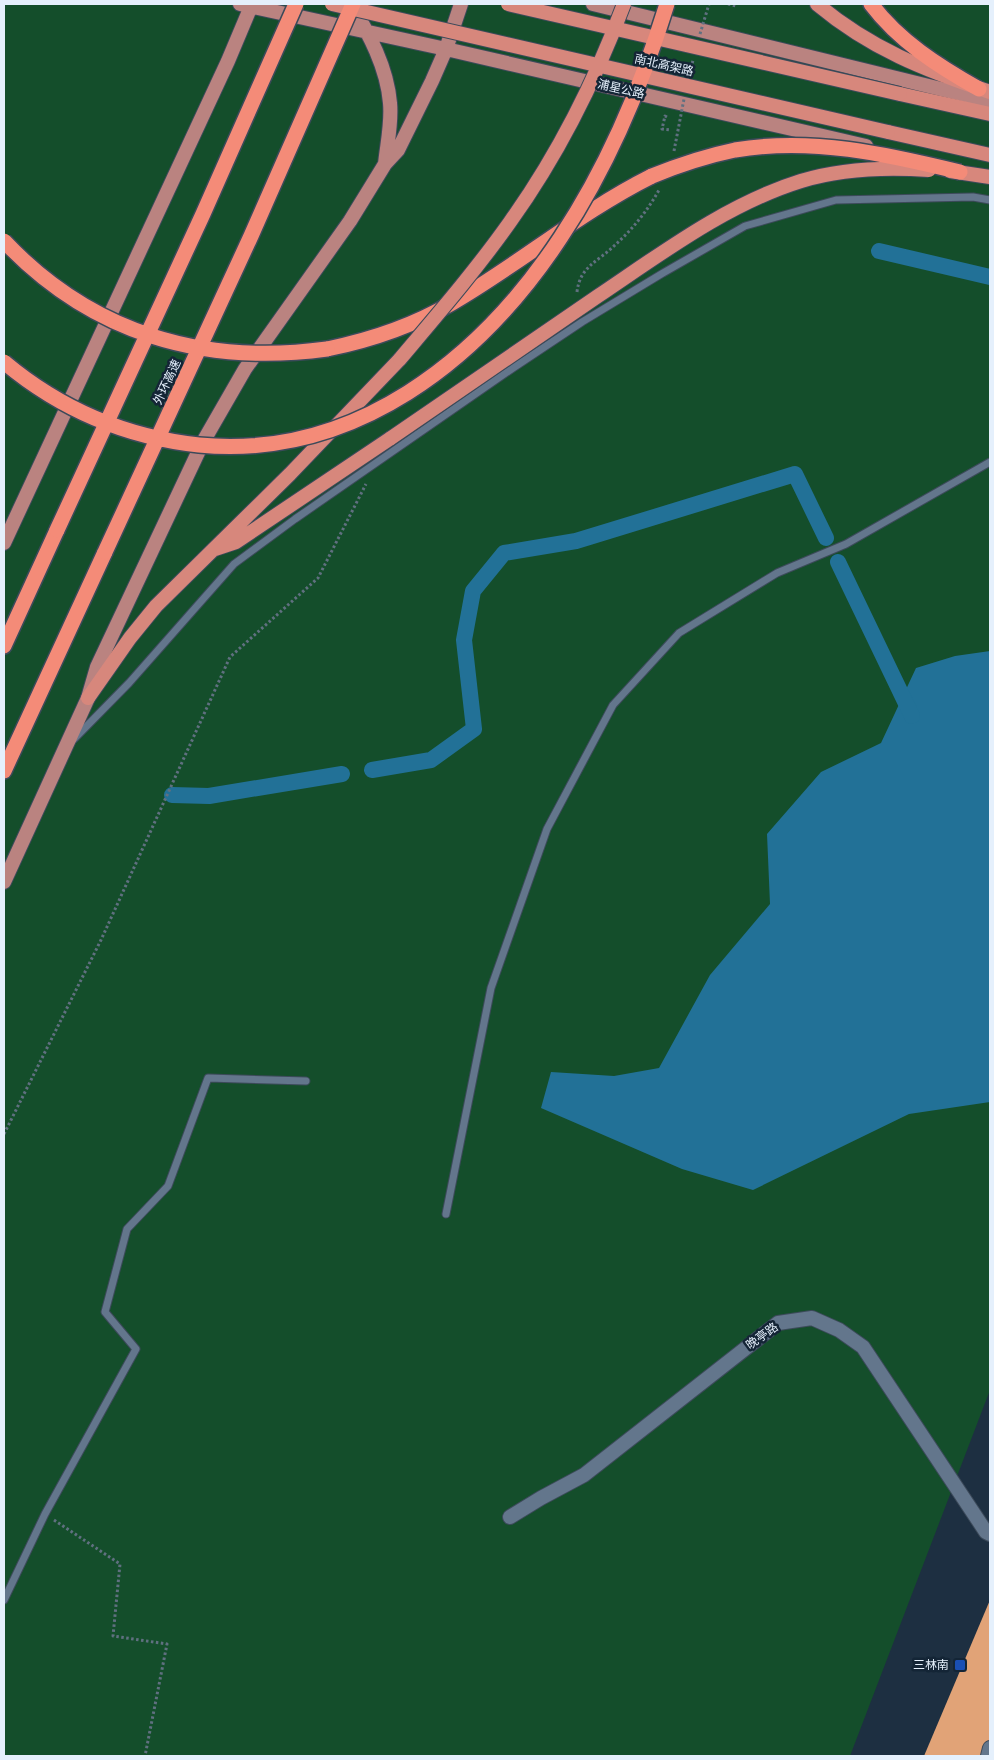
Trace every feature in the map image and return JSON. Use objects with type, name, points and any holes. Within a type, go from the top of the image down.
[{"type":"highway","points":[[4,646],[203,214],[296,4]]},
{"type":"highway","name":"南北高架路","points":[[332,4],[990,155]]},
{"type":"highway","name":"外环高速","points":[[4,771],[247,245],[352,4]]},
{"type":"highway","name":"南北高架路","points":[[508,4],[990,114]]},
{"type":"highway","points":[[88,698],[130,638],[156,606],[290,474],[400,359],[478,265],[534,186],[556,151],[590,84],[624,4]]},
{"type":"highway","points":[[4,362],[55,399],[108,424],[157,439],[208,446],[258,445],[308,437],[352,422],[396,401],[436,374],[478,337],[522,290],[562,236],[584,199],[625,117],[643,75],[667,4]]},
{"type":"highway","points":[[817,4],[857,34],[888,52],[920,68],[985,91]]},
{"type":"highway","points":[[870,4],[891,28],[909,44],[932,61],[985,91]]},
{"type":"highway","points":[[4,241],[33,269],[72,298],[98,313],[152,337],[210,351],[268,355],[298,353],[327,350],[356,343],[385,334],[422,318],[473,290],[592,209],[626,189],[652,176],[707,157],[735,150],[764,147],[792,145],[821,146],[896,157],[960,172]]},
{"type":"highway","points":[[212,550],[236,542],[680,240],[741,205],[801,181],[843,171],[898,167],[990,176]]},
{"type":"main road","points":[[352,4],[368,32],[387,82],[390,104],[385,164]]},
{"type":"main road","points":[[4,882],[88,698],[97,666],[184,479],[223,405],[264,342],[350,221],[385,164],[398,150],[446,49],[461,4]]},
{"type":"main road","points":[[593,4],[990,101]]},
{"type":"main road","points":[[4,543],[228,61],[247,5]]},
{"type":"main road","name":"浦星公路","points":[[247,5],[446,49],[990,176]]},
{"type":"street","name":"晚亭路","points":[[510,1517],[584,1475],[778,1323],[812,1318],[839,1330],[863,1347],[986,1532],[990,1534]]},
{"type":"street","points":[[988,1756],[990,1748]]},
{"type":"lane","points":[[66,746],[129,683],[234,564],[295,519],[582,322],[663,273],[745,226],[836,200],[973,197],[990,200]]},
{"type":"lane","points":[[446,1214],[491,988],[547,829],[613,705],[679,633],[777,573],[846,544],[990,462]]},
{"type":"lane","points":[[4,1600],[45,1514],[136,1349],[105,1312],[126,1229],[168,1186],[208,1078],[306,1081]]},
{"type":"path","points":[[728,4],[736,6],[737,4]]},
{"type":"path","points":[[671,130],[662,129],[665,116],[680,119]]},
{"type":"path","points":[[582,322],[577,301],[578,283],[586,268],[615,246],[658,192],[661,184]]},
{"type":"path","points":[[4,1134],[101,940],[230,656],[318,578],[377,462]]},
{"type":"path","points":[[45,1514],[120,1564],[113,1636],[167,1644],[145,1756]]},
{"type":"green space","points":[[4,4],[990,4],[990,1390],[850,1756],[4,1756]]},
{"type":"water","points":[[990,651],[990,1102],[909,1114],[753,1190],[682,1169],[541,1108],[551,1072],[614,1076],[659,1068],[710,975],[770,904],[767,834],[821,772],[881,743],[916,668],[955,656]]},
{"type":"building","points":[[990,1600],[990,1756],[924,1756]]},
{"type":"waterway","points":[[879,251],[990,277]]},
{"type":"waterway","points":[[372,770],[431,760],[474,729],[464,640],[473,591],[504,553],[576,541],[795,474],[826,538]]},
{"type":"waterway","points":[[838,562],[912,716]]},
{"type":"waterway","points":[[172,795],[209,796],[342,774]]},
{"type":"place","name":"三林南","points":[[960,1665]]}]
